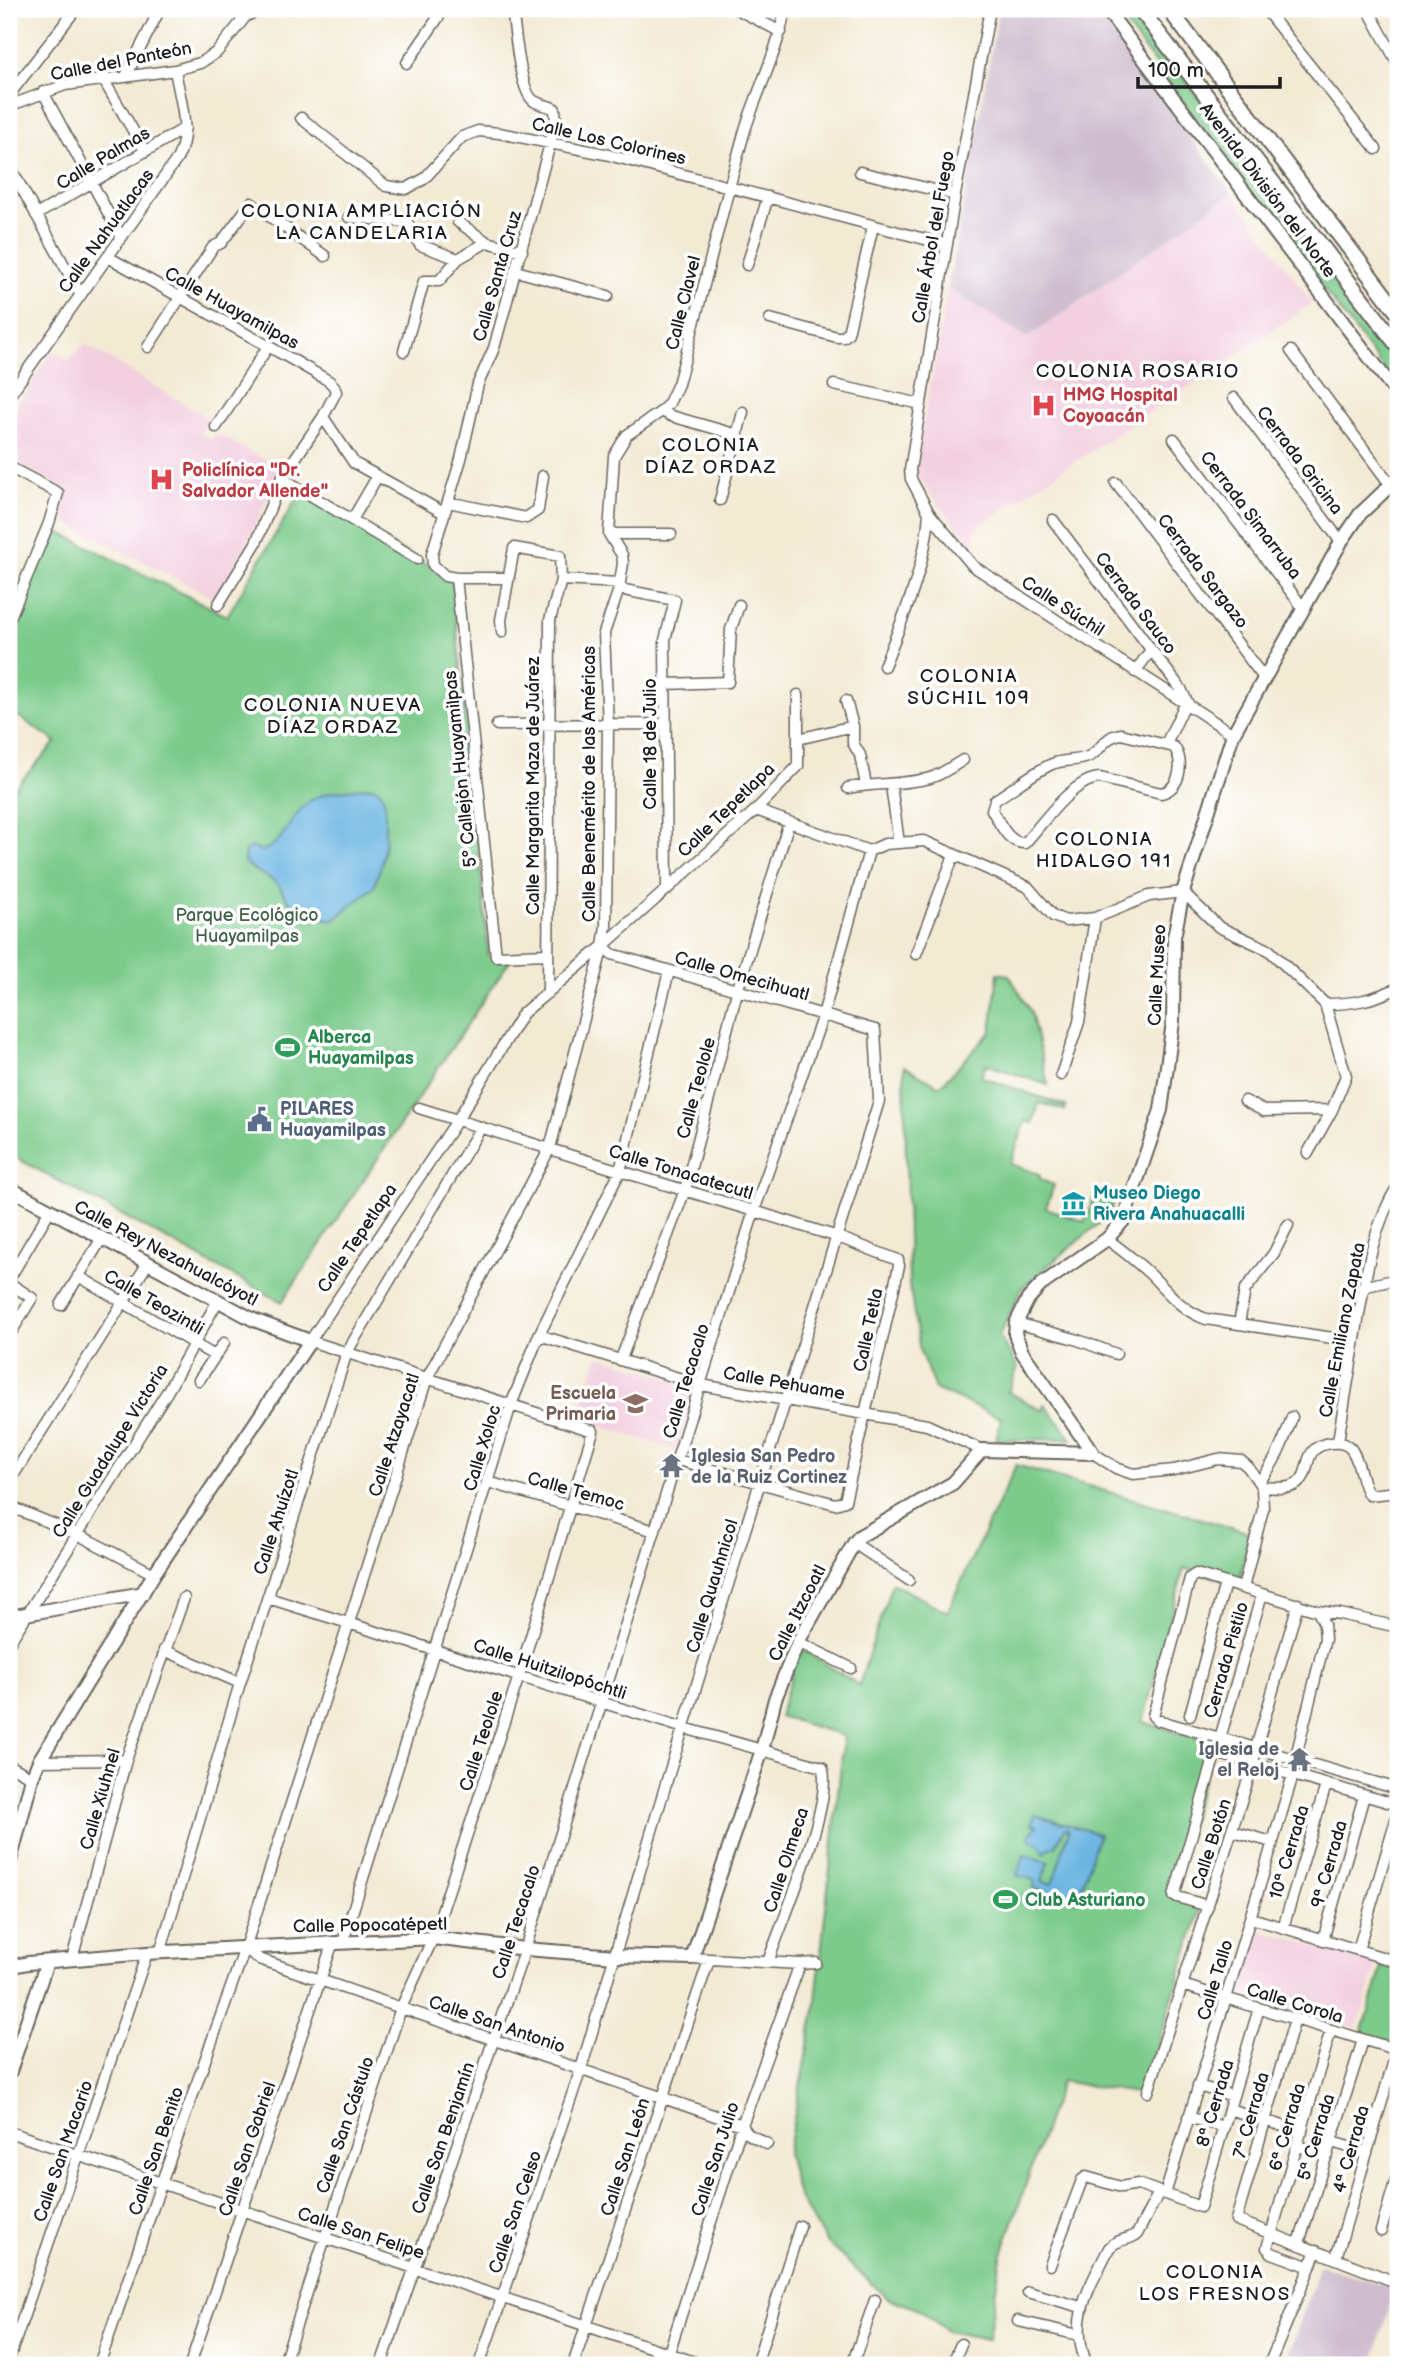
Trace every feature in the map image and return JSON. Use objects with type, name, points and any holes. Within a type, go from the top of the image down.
[{"type":"main road","name":"Avenida División del Norte","points":[[1140,9],[1398,346]]},
{"type":"main road","name":"Avenida División del Norte","points":[[1169,9],[1398,313]]},
{"type":"street","points":[[9,95],[76,9]]},
{"type":"street","points":[[126,76],[160,9]]},
{"type":"street","name":"Calle del Panteón","points":[[9,106],[65,85],[175,70],[208,59],[217,52],[246,16],[262,9]]},
{"type":"street","points":[[407,62],[444,9]]},
{"type":"street","name":"Calle Santa Cruz","points":[[456,578],[445,576],[433,565],[432,554],[461,459],[478,384],[494,348],[522,251],[557,114],[551,106],[534,101],[529,96],[522,77],[512,9]]},
{"type":"street","points":[[737,9],[781,32]]},
{"type":"street","name":"Calle Clavel","points":[[620,586],[622,555],[609,534],[614,456],[627,435],[670,403],[678,384],[729,187],[760,85],[781,32],[785,9]]},
{"type":"street","name":"Calle Árbol del Fuego","points":[[911,470],[955,195],[990,9]]},
{"type":"street","name":"Avenida División del Norte","points":[[1107,9],[1398,395]]},
{"type":"street","points":[[1265,9],[1376,149]]},
{"type":"street","points":[[1368,9],[1398,64]]},
{"type":"street","name":"Calle Nahuatlacas","points":[[9,396],[184,146],[186,128],[175,70]]},
{"type":"street","points":[[103,79],[145,151]]},
{"type":"street","points":[[43,92],[121,237]]},
{"type":"street","name":"Calle Los Colorines","points":[[301,118],[386,186],[407,189],[424,179],[462,136],[478,131],[605,154],[947,245]]},
{"type":"street","name":"Calle Palmas","points":[[36,215],[186,128]]},
{"type":"street","points":[[9,165],[80,294]]},
{"type":"street","points":[[860,172],[955,195]]},
{"type":"street","points":[[747,265],[768,197]]},
{"type":"street","points":[[148,347],[213,247],[221,243],[251,203],[325,256]]},
{"type":"street","points":[[349,217],[407,222],[420,245],[458,260]]},
{"type":"street","points":[[458,222],[487,242],[522,251]]},
{"type":"street","points":[[770,319],[844,337],[848,333],[873,226]]},
{"type":"street","points":[[404,352],[424,281],[439,281],[458,260],[487,242]]},
{"type":"street","name":"Calle Huayamilpas","points":[[108,257],[269,345],[329,382],[336,392],[323,418]]},
{"type":"street","points":[[516,271],[608,296]]},
{"type":"street","points":[[216,427],[269,345]]},
{"type":"street","points":[[1291,351],[1394,481]]},
{"type":"street","points":[[834,385],[921,404]]},
{"type":"street","name":"Cerrada Gricina","points":[[1234,398],[1341,542]]},
{"type":"street","points":[[662,411],[738,435]]},
{"type":"street","points":[[720,500],[743,412]]},
{"type":"street","points":[[219,605],[256,543],[282,478],[323,418],[354,463],[444,513]]},
{"type":"street","name":"Cerrada Simarruba","points":[[1174,439],[1304,609]]},
{"type":"street","points":[[9,467],[58,493],[49,523],[11,607],[9,620]]},
{"type":"street","name":"Calle Súchil","points":[[911,470],[911,480],[929,513],[973,566],[1233,734]]},
{"type":"street","points":[[448,502],[526,518],[538,510],[543,476]]},
{"type":"street","points":[[352,520],[377,477]]},
{"type":"street","points":[[282,478],[417,559]]},
{"type":"street","name":"Calle Museo","points":[[1016,1323],[1028,1299],[1041,1285],[1107,1239],[1123,1221],[1161,1110],[1173,1022],[1174,937],[1183,892],[1233,734],[1341,542],[1360,514],[1394,481]]},
{"type":"street","name":"Cerrada Sargazo","points":[[1116,482],[1264,678]]},
{"type":"street","points":[[884,666],[928,538],[929,513]]},
{"type":"street","name":"Cerrada Sauco","points":[[1053,520],[1181,689],[1187,706]]},
{"type":"street","points":[[609,534],[671,534]]},
{"type":"street","points":[[502,632],[501,620],[514,548],[561,556],[561,580],[620,586]]},
{"type":"street","points":[[456,578],[509,578]]},
{"type":"street","name":"5º Callejón Huayamilpas","points":[[456,578],[496,956],[548,954]]},
{"type":"street","name":"Calle Margarita Maza de Juárez","points":[[548,993],[550,620],[561,580]]},
{"type":"street","name":"Calle 18 de Julio","points":[[620,586],[676,600],[666,640],[667,890]]},
{"type":"street","name":"Calle Benemérito de las Américas","points":[[603,946],[606,926],[608,726],[604,633],[620,586]]},
{"type":"street","points":[[665,684],[728,682],[731,629],[738,605]]},
{"type":"street","points":[[1135,672],[1151,650]]},
{"type":"street","name":"Calle Tepetlapa","points":[[9,1865],[12,1843],[39,1761],[154,1574],[458,1119],[523,1013],[667,890],[756,810],[798,766],[799,695]]},
{"type":"street","points":[[846,701],[853,726],[853,743],[860,755],[866,785]]},
{"type":"street","points":[[1166,744],[1187,706]]},
{"type":"street","points":[[497,724],[665,724]]},
{"type":"street","points":[[798,739],[853,726]]},
{"type":"street","points":[[1121,734],[1166,744],[1179,753],[1181,763],[1175,785],[1168,792],[1161,793],[1091,778],[1070,794],[1025,843],[1012,841],[992,810],[995,800],[1050,765],[1065,760],[1083,759],[1094,754],[1113,735],[1121,734]]},
{"type":"street","points":[[848,788],[891,785],[932,777],[963,760]]},
{"type":"street","points":[[891,785],[899,843]]},
{"type":"street","points":[[756,810],[869,851],[880,845],[923,841],[1028,887],[1056,918],[1066,921],[1095,918],[1149,896],[1183,892],[1219,927],[1269,950],[1325,1004],[1346,1076],[1332,1110],[1308,1153]]},
{"type":"street","name":"Calle Teolole","points":[[621,1359],[685,1190],[737,992],[789,822]]},
{"type":"street","name":"Calle Tecacalo","points":[[493,2040],[525,1949],[754,1211],[823,1015],[869,851]]},
{"type":"street","points":[[916,954],[954,855]]},
{"type":"street","points":[[1061,1075],[1079,1022],[1095,918]]},
{"type":"street","name":"Calle Omecihuatl","points":[[603,946],[612,954],[875,1030]]},
{"type":"street","name":"Calle Atzayacatl","points":[[246,1948],[428,1378],[550,1148],[603,946]]},
{"type":"street","name":"Calle Xoloc","points":[[338,1942],[511,1405],[539,1335],[620,1171],[669,971]]},
{"type":"street","points":[[1325,1004],[1349,1004],[1377,999],[1398,988]]},
{"type":"street","name":"Calle Quauhnicol","points":[[581,2069],[641,1866],[879,1101],[875,1030]]},
{"type":"street","points":[[1245,1101],[1264,1111],[1332,1110]]},
{"type":"street","name":"Calle Tonacatecutl","points":[[419,1108],[893,1256]]},
{"type":"street","name":"Calle Ahuízotl","points":[[153,1953],[347,1352],[481,1127]]},
{"type":"street","name":"Calle Emiliano Zapata","points":[[1338,1442],[1353,1341],[1372,1247],[1398,1186]]},
{"type":"street","name":"Calle Rey Nezahualcóyotl","points":[[9,1188],[254,1321],[310,1341]]},
{"type":"street","points":[[9,1336],[32,1298],[9,1281],[49,1212]]},
{"type":"street","points":[[1239,1324],[1245,1290],[1274,1253],[1289,1224]]},
{"type":"street","points":[[61,1305],[102,1238]]},
{"type":"street","points":[[1107,1239],[1151,1275],[1178,1304],[1195,1315],[1206,1319],[1353,1341]]},
{"type":"street","name":"Calle Tetla","points":[[761,1483],[835,1504],[845,1501],[899,1266],[898,1260],[893,1256]]},
{"type":"street","points":[[9,1482],[148,1263]]},
{"type":"street","name":"Calle Teozintli","points":[[78,1276],[215,1356]]},
{"type":"street","points":[[1363,1287],[1398,1279]]},
{"type":"street","name":"Calle Guadalupe Victoria","points":[[9,1643],[167,1392],[217,1302]]},
{"type":"street","points":[[1116,1354],[1075,1339],[1016,1323],[1016,1342],[1022,1352],[1093,1453],[1116,1468],[1133,1474],[1153,1474],[1218,1459],[1241,1461],[1261,1485],[1264,1509],[1243,1588]]},
{"type":"street","name":"Calle Pehuame","points":[[539,1335],[701,1385],[927,1424],[982,1450]]},
{"type":"street","points":[[310,1341],[511,1405]]},
{"type":"street","points":[[199,1380],[224,1343]]},
{"type":"street","name":"Calle Teolole","points":[[433,1938],[519,1676],[593,1431],[511,1405]]},
{"type":"street","points":[[1261,1485],[1280,1452],[1292,1417]]},
{"type":"street","points":[[1261,1485],[1294,1486],[1301,1480],[1312,1450],[1321,1444],[1338,1442],[1352,1450],[1369,1495],[1398,1492]]},
{"type":"street","points":[[982,1450],[1093,1453]]},
{"type":"street","name":"Calle Itzcoatl","points":[[692,1958],[762,1750],[775,1699],[798,1642],[854,1543],[860,1536],[953,1483],[982,1450]]},
{"type":"street","points":[[678,1460],[761,1483]]},
{"type":"street","name":"Calle Temoc","points":[[488,1482],[655,1531]]},
{"type":"street","points":[[9,1506],[77,1534],[154,1574]]},
{"type":"street","points":[[854,1543],[909,1580]]},
{"type":"street","points":[[1398,1627],[1318,1611],[1196,1574],[1190,1578],[1153,1716],[1157,1720],[1398,1789]]},
{"type":"street","points":[[1190,1715],[1226,1583]]},
{"type":"street","points":[[9,1617],[143,1593]]},
{"type":"street","name":"Cerrada Pistilo","points":[[1208,1906],[1174,1896],[1262,1594]]},
{"type":"street","name":"Calle Xiuhnel","points":[[72,1959],[126,1760],[184,1598]]},
{"type":"street","name":"Calle Huitzilopóchtli","points":[[268,1598],[684,1728],[822,1767]]},
{"type":"street","name":"Calle Botón","points":[[1148,2092],[1254,1764],[1256,1748],[1298,1604]]},
{"type":"street","name":"Calle Tallo","points":[[1081,2307],[1109,2248],[1122,2238],[1131,2238],[1137,2234],[1162,2193],[1188,2117],[1293,1775],[1325,1639],[1324,1624],[1318,1611]]},
{"type":"street","points":[[798,1642],[851,1668]]},
{"type":"street","points":[[164,1650],[240,1683]]},
{"type":"street","points":[[1216,1753],[1398,1805]]},
{"type":"street","points":[[39,1761],[126,1760]]},
{"type":"street","points":[[9,1765],[32,1778]]},
{"type":"street","name":"Calle Olmeca","points":[[768,1962],[816,1827],[825,1786],[822,1767]]},
{"type":"street","name":"10ª Cerrada","points":[[1283,1928],[1326,1785]]},
{"type":"street","name":"9ª Cerrada","points":[[1323,1940],[1364,1796]]},
{"type":"street","points":[[1358,1950],[1398,1813]]},
{"type":"street","points":[[1233,1831],[1272,1842]]},
{"type":"street","points":[[1251,1918],[1395,1961],[1398,1940]]},
{"type":"street","name":"Calle Popocatépetl","points":[[9,1967],[153,1953],[433,1938],[616,1956],[816,1963]]},
{"type":"street","name":"Calle San Cástulo","points":[[283,2365],[401,2008],[433,1938]]},
{"type":"street","name":"Calle San Gabriel","points":[[190,2365],[321,1979],[338,1942]]},
{"type":"street","name":"Calle San Antonio","points":[[246,1948],[259,1959],[742,2125],[748,2134],[767,2144]]},
{"type":"street","name":"Calle San Benito","points":[[99,2365],[246,1948]]},
{"type":"street","name":"Calle San Macario","points":[[9,2360],[78,2155],[153,1953]]},
{"type":"street","name":"Calle San León","points":[[573,2365],[709,1960]]},
{"type":"street","points":[[9,2074],[47,1962]]},
{"type":"street","name":"Calle San Julio","points":[[665,2365],[742,2125],[800,1964]]},
{"type":"street","name":"Calle Corola","points":[[1182,1985],[1398,2050]]},
{"type":"street","name":"8ª Cerrada","points":[[1162,2193],[1200,2207],[1259,2008]]},
{"type":"street","name":"7ª Cerrada","points":[[1272,2233],[1236,2220],[1295,2019]]},
{"type":"street","name":"6ª Cerrada","points":[[1272,2233],[1331,2030]]},
{"type":"street","name":"Calle San Benjamín","points":[[381,2365],[493,2040]]},
{"type":"street","name":"5ª Cerrada","points":[[1299,2243],[1363,2040]]},
{"type":"street","name":"4ª Cerrada","points":[[1336,2258],[1398,2050]]},
{"type":"street","name":"Calle San Celso","points":[[479,2365],[581,2069]]},
{"type":"street","points":[[1198,2086],[1233,2096]]},
{"type":"street","points":[[1229,2109],[1302,2132]]},
{"type":"street","points":[[1188,2117],[1224,2127]]},
{"type":"street","name":"Calle San Felipe","points":[[9,2132],[703,2365]]},
{"type":"street","points":[[1332,2142],[1366,2152]]},
{"type":"street","points":[[1298,2146],[1328,2155]]},
{"type":"street","points":[[1381,2231],[1398,2172]]},
{"type":"street","points":[[1050,2264],[1082,2180],[1086,2177],[1121,2187],[1138,2184],[1162,2193]]},
{"type":"street","points":[[756,2365],[800,2226]]},
{"type":"street","points":[[1310,2267],[1268,2251],[1272,2233],[1398,2283]]},
{"type":"street","points":[[1269,2365],[1316,2250]]},
{"type":"street","points":[[1028,2292],[1081,2307],[1079,2335],[1087,2365]]},
{"type":"street","points":[[852,2365],[875,2300]]},
{"type":"street","points":[[1018,2321],[1079,2335]]},
{"type":"street","points":[[952,2365],[961,2344]]},
{"type":"shaded area","points":[[999,9],[1094,9],[1232,193],[1028,338],[948,288]]},
{"type":"shaded area","name":"HMG Hospital Coyoacán","points":[[1232,193],[1313,303],[977,527],[973,549],[914,472],[948,288],[1029,338]]},
{"type":"shaded area","name":"Policlínica \"Dr. Salvador Allende\"","points":[[85,344],[209,419],[201,434],[212,439],[216,433],[281,469],[217,599],[61,520],[67,490],[9,458],[9,418],[52,351],[68,360]]},
{"type":"shaded area","name":"Escuela Primaria","points":[[599,1356],[697,1387],[676,1450],[575,1418]]},
{"type":"shaded area","points":[[1254,1928],[1377,1964],[1357,2029],[1234,1992]]},
{"type":"shaded area","points":[[1320,2265],[1395,2289],[1372,2365],[1285,2365]]},
{"type":"green space","points":[[1114,9],[1131,9],[1398,358],[1398,388]]},
{"type":"green space","name":"Parque Ecológico Huayamilpas","points":[[300,493],[452,579],[489,956],[496,960],[511,959],[282,1302],[9,1154],[9,794],[56,742],[9,710],[9,631],[55,530],[227,616]]},
{"type":"green space","points":[[998,973],[1009,975],[1031,1012],[1048,1085],[986,1064],[981,1077],[1066,1106],[1065,1110],[1039,1103],[1033,1123],[1026,1121],[1010,1164],[1039,1174],[1041,1180],[1054,1185],[1046,1208],[1085,1222],[1097,1190],[1116,1196],[1109,1215],[1023,1287],[999,1336],[1018,1367],[1008,1392],[1043,1411],[1045,1404],[1072,1439],[996,1440],[1001,1418],[935,1389],[920,1351],[909,1283],[904,1066],[940,1086],[991,1032]]},
{"type":"green space","name":"Club Asturiano","points":[[1016,1465],[1250,1533],[1239,1584],[1184,1568],[1143,1722],[1214,1743],[1168,1895],[1202,1905],[1142,2094],[1061,2081],[1001,2257],[988,2339],[947,2331],[919,2309],[889,2299],[827,2243],[798,2196],[787,2154],[815,2010],[844,1736],[779,1716],[800,1648],[859,1685],[892,1583],[947,1612]]},
{"type":"green space","points":[[1384,1960],[1398,1965],[1398,2045],[1362,2034]]},
{"type":"water","points":[[369,787],[381,792],[385,803],[382,862],[374,887],[334,920],[299,909],[289,901],[276,883],[244,861],[245,851],[251,847],[260,851],[275,843],[310,801],[331,793]]},
{"type":"water","points":[[1035,1815],[1099,1834],[1077,1901],[1034,1888],[1034,1880],[1017,1875],[1024,1855],[1049,1862],[1042,1881],[1049,1884],[1053,1882],[1069,1830],[1065,1828],[1056,1846],[1045,1853],[1037,1842],[1030,1840],[1029,1836],[1037,1826],[1032,1824]]},
{"type":"place","name":"HMG Hospital Coyoacán","points":[[1043,405]]},
{"type":"place","name":"Policlínica \"Dr. Salvador Allende\"","points":[[162,480]]},
{"type":"place","name":"Alberca Huayamilpas","points":[[288,1047]]},
{"type":"place","name":"PILARES Huayamilpas","points":[[260,1119]]},
{"type":"place","name":"Museo Diego Rivera Anahuacalli","points":[[1073,1203]]},
{"type":"place","name":"Escuela Primaria","points":[[636,1403]]},
{"type":"place","name":"Iglesia San Pedro de la Ruiz Cortinez","points":[[671,1466]]},
{"type":"place","name":"Iglesia de el Reloj","points":[[1299,1759]]},
{"type":"place","name":"Club Asturiano","points":[[1005,1900]]},
{"type":"district","name":"COLONIA AMPLIACIÓN LA CANDELARIA","points":[[362,221]]},
{"type":"district","name":"COLONIA ROSARIO","points":[[1138,370]]},
{"type":"district","name":"COLONIA DÍAZ ORDAZ","points":[[711,455]]},
{"type":"district","name":"COLONIA SÚCHIL 109","points":[[969,686]]},
{"type":"district","name":"COLONIA NUEVA DÍAZ ORDAZ","points":[[333,715]]},
{"type":"district","name":"COLONIA HIDALGO 191","points":[[1104,849]]},
{"type":"district","name":"COLONIA LOS FRESNOS","points":[[1215,2282]]}]
